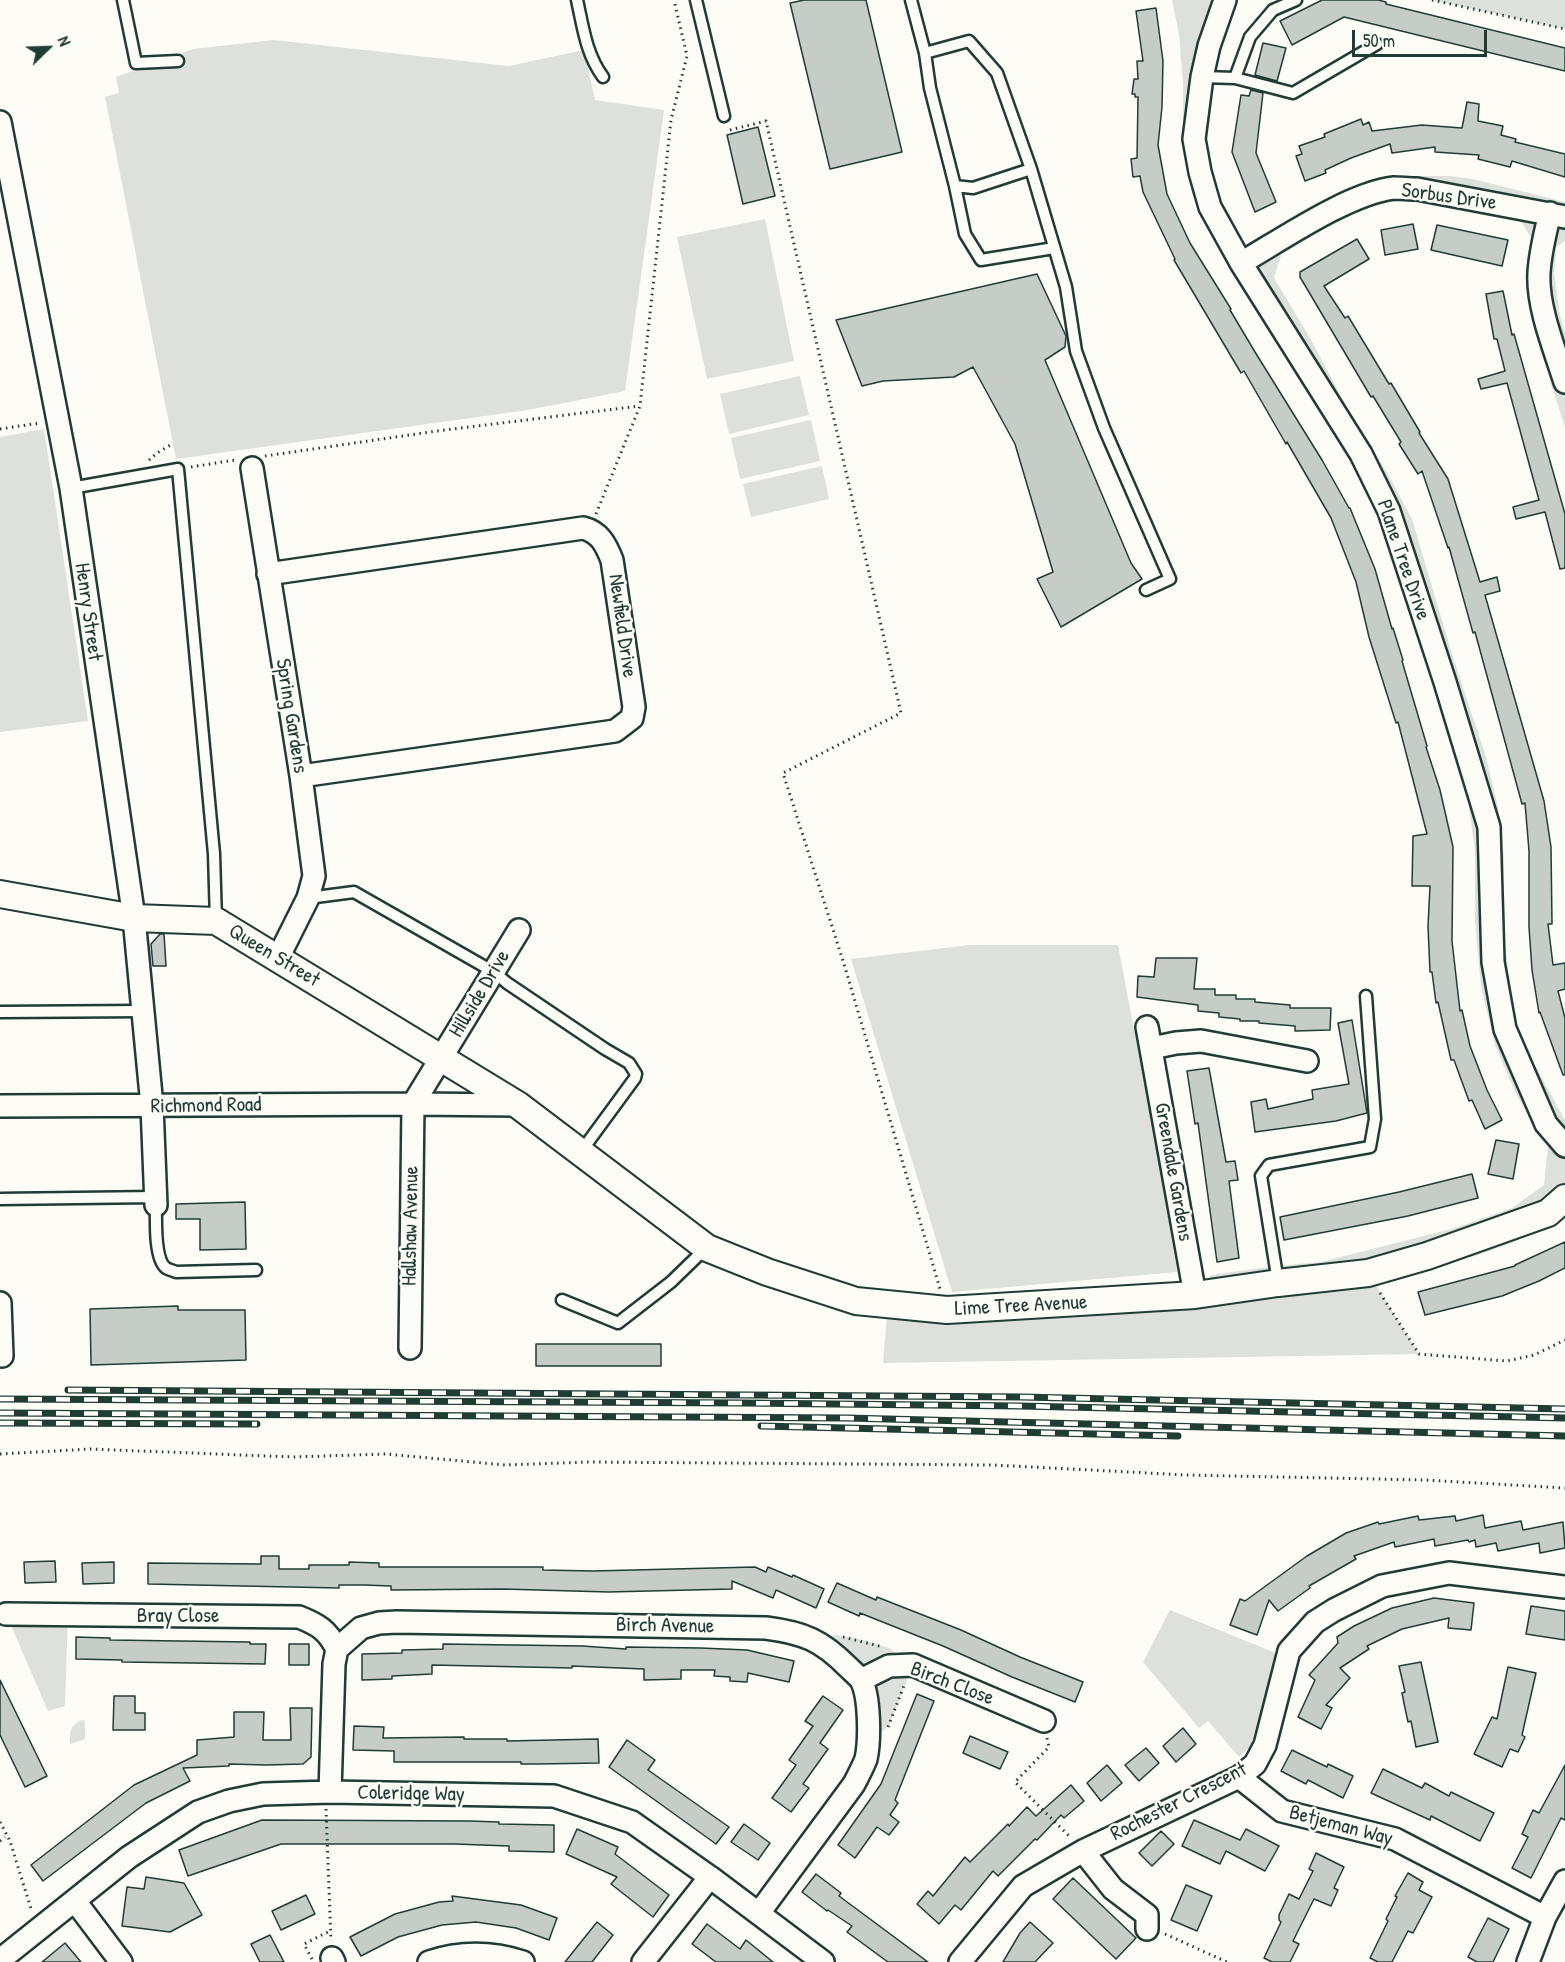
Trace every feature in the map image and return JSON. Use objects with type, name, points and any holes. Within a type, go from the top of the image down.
[{"type":"street","name":"Plane Tree Drive","points":[[1225,0],[1209,46],[1202,77],[1194,139],[1210,207],[1241,263],[1361,454],[1389,511],[1489,826],[1493,962],[1505,1029],[1546,1124],[1565,1146]]},
{"type":"street","name":"Henry Street","points":[[0,122],[70,488],[134,918],[153,1106],[155,1201]]},
{"type":"street","name":"Sorbus Drive","points":[[1241,263],[1357,198],[1393,188],[1417,189],[1557,215]]},
{"type":"street","points":[[1557,215],[1542,244],[1538,275],[1545,316],[1565,382]]},
{"type":"street","name":"Spring Gardens","points":[[252,468],[301,776],[314,876],[308,898],[278,958]]},
{"type":"street","points":[[268,574],[583,528],[590,530]]},
{"type":"street","name":"Newfield Drive","points":[[301,776],[615,731],[632,718],[633,707],[612,560],[603,540],[590,530]]},
{"type":"street","name":"Queen Street","points":[[0,894],[134,918],[216,921],[518,1105]]},
{"type":"street","name":"Hillside Drive","points":[[442,1058],[519,930]]},
{"type":"street","name":"Greendale Gardens","points":[[1147,1027],[1195,1295]]},
{"type":"street","points":[[1152,1048],[1201,1041],[1307,1061]]},
{"type":"street","points":[[413,1104],[442,1058]]},
{"type":"street","name":"Hallshaw Avenue","points":[[410,1348],[413,1104]]},
{"type":"street","name":"Lime Tree Avenue","points":[[518,1105],[706,1248],[767,1272],[856,1301],[947,1310],[1195,1295],[1368,1273],[1427,1256],[1548,1213],[1565,1198]]},
{"type":"street","name":"Richmond Road","points":[[0,1106],[518,1105]]},
{"type":"street","points":[[0,1303],[2,1356]]},
{"type":"street","name":"Rochester Crescent","points":[[960,1962],[1023,1886],[1083,1851],[1239,1777],[1255,1764],[1265,1745],[1289,1651],[1315,1622],[1334,1610],[1382,1586],[1449,1573],[1565,1587]]},
{"type":"street","name":"Bray Close","points":[[6,1614],[299,1617],[315,1623],[329,1634],[337,1649]]},
{"type":"street","name":"Birch Avenue","points":[[337,1649],[361,1628],[379,1623],[397,1622],[766,1628],[789,1631],[815,1640],[831,1650],[861,1680]]},
{"type":"street","points":[[328,1792],[333,1664],[337,1649]]},
{"type":"street","name":"Birch Close","points":[[861,1680],[889,1666],[913,1665],[1044,1721]]},
{"type":"street","points":[[759,1913],[854,1784],[865,1761],[869,1740],[866,1702],[861,1680]]},
{"type":"street","name":"Betjeman Way","points":[[1239,1777],[1282,1811],[1395,1839],[1545,1917]]},
{"type":"street","name":"Coleridge Way","points":[[0,1960],[129,1857],[198,1812],[229,1801],[263,1794],[328,1792],[554,1796],[632,1822],[823,1962]]},
{"type":"street","name":"Rochester Crescent","points":[[1083,1851],[1113,1889],[1147,1915],[1147,1928]]},
{"type":"street","points":[[643,1962],[710,1877]]},
{"type":"street","points":[[1528,1962],[1545,1917],[1565,1881]]},
{"type":"street","points":[[75,1901],[121,1962]]},
{"type":"street","points":[[429,1962],[444,1957],[473,1953],[523,1962]]},
{"type":"lane","points":[[123,0],[136,63],[178,61]]},
{"type":"lane","points":[[577,0],[590,55],[603,77]]},
{"type":"lane","points":[[696,0],[724,116]]},
{"type":"lane","points":[[911,0],[965,234],[981,260],[1054,248]]},
{"type":"lane","points":[[1235,78],[1250,37],[1273,10],[1296,0]]},
{"type":"lane","points":[[925,53],[969,42],[997,73],[1031,169],[1066,287],[1076,351],[1104,428],[1170,579],[1146,590]]},
{"type":"lane","points":[[1202,77],[1235,78],[1293,93],[1377,44]]},
{"type":"lane","points":[[955,186],[973,188],[1031,169]]},
{"type":"lane","points":[[70,488],[177,469],[214,854],[216,921]]},
{"type":"lane","points":[[308,898],[354,892],[494,972],[507,983],[629,1063],[634,1069],[635,1078],[580,1153]]},
{"type":"lane","points":[[1278,1283],[1261,1176],[1265,1170],[1269,1165],[1370,1147],[1375,1119],[1366,996]]},
{"type":"lane","points":[[0,1012],[143,1011]]},
{"type":"lane","points":[[0,1199],[155,1201],[158,1252],[165,1268],[176,1272],[256,1270]]},
{"type":"lane","points":[[562,1300],[618,1323],[670,1282],[706,1248]]},
{"type":"path","points":[[590,530],[640,406],[671,120],[687,56],[674,0]]},
{"type":"path","points":[[1432,0],[1565,29]]},
{"type":"path","points":[[728,130],[766,121],[902,712],[783,773],[844,964],[947,1310]]},
{"type":"path","points":[[334,445],[437,430],[640,406]]},
{"type":"path","points":[[0,429],[58,420]]},
{"type":"path","points":[[1368,1273],[1419,1354],[1507,1360],[1534,1355],[1565,1340]]},
{"type":"path","points":[[0,1454],[90,1449],[293,1457],[386,1454],[505,1465],[601,1462],[993,1465],[1187,1475],[1425,1480],[1565,1488]]},
{"type":"path","points":[[1044,1721],[1049,1747],[1015,1782],[1083,1851]]},
{"type":"path","points":[[327,1961],[330,1931],[328,1792]]},
{"type":"path","points":[[0,1822],[10,1841],[38,1931]]},
{"type":"path","points":[[0,1841],[5,1837]]},
{"type":"path","points":[[1147,1928],[1227,1962]]},
{"type":"path","points":[[327,1961],[304,1944],[330,1931]]},
{"type":"shaded area","points":[[1172,0],[1225,0],[1194,139],[1241,263],[1393,188],[1394,176],[1450,176],[1473,179],[1565,202],[1565,241],[1556,247],[1554,273],[1560,316],[1565,333],[1565,428],[1534,329],[1527,285],[1532,240],[1518,216],[1422,200],[1384,203],[1330,226],[1281,255],[1274,278],[1412,519],[1452,654],[1486,757],[1498,807],[1504,858],[1502,915],[1517,1026],[1534,1064],[1565,1120],[1565,1217],[1490,1251],[1450,1263],[1369,1274],[1419,1354],[883,1363],[888,1304],[1195,1295],[1211,1275],[1321,1262],[1455,1228],[1512,1208],[1544,1185],[1548,1145],[1537,1131],[1515,1092],[1495,1045],[1481,987],[1475,921],[1475,850],[1468,801],[1438,705],[1405,584],[1374,496],[1254,304],[1192,194],[1183,138],[1183,85],[1179,34]]},
{"type":"shaded area","points":[[1432,0],[1565,0],[1565,29]]},
{"type":"shaded area","points":[[274,40],[509,66],[584,50],[595,100],[664,110],[625,391],[528,410],[176,459],[105,97],[119,93],[116,77],[193,49]]},
{"type":"shaded area","points":[[765,219],[794,361],[707,379],[677,237]]},
{"type":"shaded area","points":[[800,376],[809,415],[729,434],[720,394]]},
{"type":"shaded area","points":[[811,420],[820,461],[740,479],[731,438]]},
{"type":"shaded area","points":[[44,429],[88,721],[0,732],[0,437]]},
{"type":"shaded area","points":[[822,466],[829,499],[751,517],[743,484]]},
{"type":"shaded area","points":[[970,945],[1118,945],[1177,1272],[952,1292],[851,959]]},
{"type":"shaded area","points":[[1170,1610],[1278,1654],[1250,1747],[1239,1757],[1208,1721],[1199,1728],[1143,1662]]},
{"type":"shaded area","points":[[6,1614],[68,1615],[65,1706],[48,1711]]},
{"type":"shaded area","points":[[836,1635],[889,1648],[913,1665],[889,1726],[869,1740],[866,1702],[815,1640]]},
{"type":"shaded area","points":[[81,1720],[85,1721],[85,1739],[70,1744],[71,1730]]},
{"type":"building","points":[[804,0],[866,0],[902,152],[830,169],[790,3]]},
{"type":"building","points":[[1322,0],[1378,0],[1386,4],[1565,48],[1565,71],[1344,17],[1292,45],[1280,21]]},
{"type":"building","points":[[1156,8],[1163,61],[1158,145],[1167,194],[1190,243],[1350,508],[1375,569],[1403,660],[1440,790],[1453,847],[1452,941],[1460,1011],[1462,1010],[1470,1046],[1487,1090],[1502,1120],[1485,1129],[1472,1100],[1469,1101],[1454,1060],[1451,1060],[1438,1002],[1436,1003],[1432,972],[1430,972],[1428,926],[1430,886],[1412,886],[1413,836],[1427,834],[1398,722],[1396,723],[1369,637],[1356,582],[1331,518],[1244,371],[1241,373],[1174,260],[1143,192],[1140,176],[1133,177],[1131,159],[1137,158],[1138,97],[1132,94],[1134,79],[1138,79],[1137,61],[1143,61],[1136,11]]},
{"type":"building","points":[[1263,43],[1286,48],[1277,81],[1255,75]]},
{"type":"building","points":[[1251,90],[1263,93],[1256,153],[1276,202],[1255,212],[1232,152],[1241,95],[1249,96]]},
{"type":"building","points":[[1467,102],[1479,104],[1478,121],[1503,126],[1501,135],[1516,139],[1515,142],[1565,154],[1565,177],[1512,161],[1510,167],[1478,159],[1479,155],[1435,152],[1435,147],[1392,153],[1390,144],[1351,158],[1325,170],[1326,173],[1305,181],[1296,156],[1302,154],[1299,146],[1325,137],[1324,134],[1361,119],[1363,125],[1369,122],[1372,131],[1422,125],[1462,128]]},
{"type":"building","points":[[758,127],[775,196],[743,204],[727,135]]},
{"type":"building","points":[[1413,224],[1418,249],[1385,255],[1381,230]]},
{"type":"building","points":[[1437,225],[1508,240],[1502,266],[1431,250]]},
{"type":"building","points":[[1357,239],[1369,259],[1324,286],[1345,318],[1348,316],[1448,479],[1480,582],[1497,577],[1500,591],[1485,595],[1544,801],[1551,847],[1552,924],[1548,924],[1553,965],[1565,963],[1565,989],[1558,991],[1565,1018],[1565,1075],[1563,1075],[1539,1013],[1532,970],[1529,927],[1529,851],[1525,803],[1522,804],[1449,547],[1422,471],[1418,474],[1399,444],[1401,442],[1373,396],[1371,397],[1300,277],[1300,272]]},
{"type":"building","points":[[1037,274],[1066,336],[1065,347],[1045,360],[1131,563],[1142,579],[1061,627],[1037,579],[1053,572],[1015,444],[973,367],[954,377],[883,381],[862,386],[836,320]]},
{"type":"building","points":[[1503,291],[1512,335],[1514,334],[1565,514],[1565,568],[1560,569],[1545,512],[1516,519],[1513,507],[1539,500],[1507,383],[1481,389],[1478,379],[1505,371],[1497,339],[1494,339],[1486,294]]},
{"type":"building","points":[[160,934],[164,934],[166,966],[153,966],[151,944]]},
{"type":"building","points":[[1156,958],[1197,958],[1194,989],[1215,989],[1215,995],[1236,995],[1236,999],[1255,999],[1255,1002],[1290,1005],[1290,1008],[1331,1008],[1330,1030],[1295,1031],[1295,1026],[1219,1017],[1219,1013],[1198,1011],[1198,1005],[1137,997],[1138,976],[1154,977]]},
{"type":"building","points":[[1352,1020],[1367,1113],[1336,1121],[1255,1132],[1251,1102],[1266,1099],[1268,1109],[1313,1099],[1312,1090],[1349,1084],[1338,1023]]},
{"type":"building","points":[[1209,1068],[1226,1162],[1235,1161],[1238,1180],[1229,1181],[1239,1258],[1217,1262],[1198,1123],[1195,1124],[1187,1071]]},
{"type":"building","points":[[1496,1140],[1519,1144],[1513,1179],[1488,1174]]},
{"type":"building","points":[[1472,1174],[1478,1198],[1408,1216],[1284,1240],[1280,1217]]},
{"type":"building","points":[[245,1202],[246,1249],[200,1250],[200,1219],[176,1219],[176,1204]]},
{"type":"building","points":[[1565,1242],[1565,1268],[1502,1296],[1425,1315],[1418,1292],[1515,1266]]},
{"type":"building","points":[[178,1306],[178,1310],[245,1310],[246,1360],[91,1365],[90,1309]]},
{"type":"building","points":[[536,1344],[661,1344],[661,1366],[536,1366]]},
{"type":"building","points":[[1483,1515],[1485,1528],[1521,1521],[1523,1530],[1563,1522],[1565,1548],[1540,1553],[1539,1543],[1498,1551],[1496,1543],[1476,1547],[1475,1540],[1435,1546],[1434,1539],[1395,1547],[1394,1542],[1354,1556],[1356,1559],[1309,1586],[1310,1588],[1278,1611],[1269,1600],[1257,1635],[1230,1625],[1240,1599],[1245,1601],[1307,1556],[1346,1533],[1378,1522],[1379,1524],[1418,1516],[1419,1520],[1455,1516],[1456,1521]]},
{"type":"building","points":[[261,1556],[279,1556],[279,1569],[309,1569],[309,1565],[349,1565],[349,1562],[379,1563],[379,1567],[543,1567],[543,1570],[593,1571],[755,1567],[766,1572],[768,1567],[824,1589],[816,1608],[776,1590],[773,1598],[732,1581],[732,1589],[608,1592],[503,1589],[391,1590],[391,1586],[364,1585],[339,1585],[339,1588],[148,1584],[148,1563],[261,1564]]},
{"type":"building","points":[[55,1561],[56,1582],[25,1583],[24,1562]]},
{"type":"building","points":[[114,1562],[114,1583],[83,1584],[82,1563]]},
{"type":"building","points":[[837,1583],[876,1600],[877,1597],[961,1630],[1083,1682],[1075,1702],[943,1646],[860,1613],[859,1616],[828,1602]]},
{"type":"building","points":[[1434,1598],[1474,1603],[1471,1630],[1448,1628],[1449,1618],[1402,1629],[1367,1646],[1369,1649],[1340,1668],[1350,1678],[1326,1705],[1332,1708],[1321,1729],[1298,1717],[1315,1680],[1309,1675],[1338,1643],[1337,1637],[1354,1626],[1392,1608]]},
{"type":"building","points":[[1531,1606],[1565,1611],[1565,1640],[1526,1634]]},
{"type":"building","points":[[76,1637],[266,1644],[265,1664],[76,1659]]},
{"type":"building","points":[[289,1644],[309,1644],[309,1665],[289,1665]]},
{"type":"building","points":[[443,1644],[747,1650],[794,1661],[789,1682],[748,1673],[747,1682],[730,1681],[730,1677],[714,1676],[715,1670],[681,1670],[681,1679],[644,1680],[644,1669],[432,1665],[432,1674],[362,1680],[362,1654],[443,1649]]},
{"type":"building","points":[[1421,1662],[1438,1742],[1416,1747],[1411,1721],[1408,1722],[1405,1708],[1402,1693],[1405,1692],[1399,1666]]},
{"type":"building","points":[[1508,1667],[1536,1673],[1522,1735],[1525,1737],[1518,1752],[1510,1749],[1502,1767],[1474,1754],[1492,1717],[1497,1719]]},
{"type":"building","points":[[0,1680],[47,1776],[25,1787],[0,1735]]},
{"type":"building","points":[[917,1694],[934,1701],[895,1800],[898,1803],[890,1815],[899,1822],[889,1835],[877,1827],[855,1858],[838,1845],[881,1784]]},
{"type":"building","points":[[114,1696],[135,1696],[135,1713],[145,1713],[145,1730],[113,1730]]},
{"type":"building","points":[[823,1696],[843,1710],[820,1743],[828,1749],[803,1784],[809,1788],[791,1812],[772,1798],[796,1765],[789,1760],[813,1726],[805,1721]]},
{"type":"building","points":[[290,1708],[312,1708],[311,1757],[303,1764],[229,1764],[229,1766],[183,1768],[190,1781],[146,1803],[43,1881],[31,1865],[134,1785],[197,1755],[197,1740],[234,1737],[234,1712],[264,1712],[263,1740],[291,1740]]},
{"type":"building","points":[[354,1726],[384,1727],[383,1738],[464,1737],[464,1739],[507,1739],[507,1741],[598,1739],[599,1763],[394,1762],[394,1751],[353,1750]]},
{"type":"building","points":[[1183,1728],[1196,1744],[1176,1762],[1163,1746]]},
{"type":"building","points":[[970,1736],[1008,1752],[1000,1769],[963,1753]]},
{"type":"building","points":[[627,1740],[655,1760],[648,1770],[729,1827],[716,1844],[609,1767]]},
{"type":"building","points":[[1146,1748],[1159,1763],[1139,1781],[1125,1765]]},
{"type":"building","points":[[1292,1750],[1327,1767],[1328,1764],[1353,1776],[1343,1798],[1308,1780],[1306,1784],[1281,1771]]},
{"type":"building","points":[[1107,1765],[1122,1783],[1101,1801],[1087,1783]]},
{"type":"building","points":[[1565,1765],[1565,1820],[1561,1818],[1531,1878],[1512,1868],[1528,1837],[1522,1834],[1533,1810],[1539,1813]]},
{"type":"building","points":[[1383,1769],[1422,1788],[1425,1783],[1449,1796],[1451,1792],[1494,1813],[1480,1841],[1431,1816],[1430,1820],[1371,1793]]},
{"type":"building","points":[[1071,1785],[1084,1801],[1064,1818],[1061,1815],[998,1876],[993,1871],[961,1910],[955,1905],[939,1924],[917,1904],[928,1891],[933,1896],[965,1857],[970,1862],[1027,1807],[1036,1816]]},
{"type":"building","points":[[262,1820],[470,1821],[554,1825],[554,1852],[509,1851],[509,1846],[455,1844],[281,1844],[188,1876],[179,1850]]},
{"type":"building","points":[[1194,1820],[1240,1840],[1246,1829],[1279,1846],[1265,1871],[1226,1851],[1220,1864],[1182,1846]]},
{"type":"building","points":[[744,1824],[770,1843],[758,1860],[731,1842]]},
{"type":"building","points":[[577,1829],[618,1847],[615,1854],[669,1895],[653,1917],[611,1884],[617,1877],[566,1854]]},
{"type":"building","points":[[1161,1831],[1174,1844],[1152,1866],[1139,1853]]},
{"type":"building","points":[[1316,1853],[1344,1867],[1334,1888],[1338,1890],[1331,1906],[1314,1899],[1293,1941],[1299,1944],[1290,1962],[1272,1962],[1264,1958],[1281,1922],[1279,1915],[1289,1894],[1299,1899],[1313,1871],[1309,1869]]},
{"type":"building","points":[[1408,1873],[1423,1882],[1419,1890],[1432,1897],[1413,1933],[1408,1931],[1392,1962],[1378,1962],[1370,1958],[1388,1921],[1386,1919],[1397,1897],[1395,1896]]},
{"type":"building","points":[[816,1874],[841,1893],[839,1896],[928,1962],[888,1962],[847,1932],[852,1926],[802,1892]]},
{"type":"building","points":[[146,1877],[184,1883],[202,1915],[170,1932],[122,1926],[127,1887],[144,1889]]},
{"type":"building","points":[[1073,1878],[1136,1938],[1116,1959],[1053,1899]]},
{"type":"building","points":[[1186,1885],[1212,1896],[1197,1931],[1171,1920]]},
{"type":"building","points":[[306,1895],[315,1914],[281,1930],[272,1911]]},
{"type":"building","points":[[452,1896],[521,1905],[557,1918],[549,1940],[516,1928],[476,1922],[442,1925],[398,1937],[361,1956],[350,1937],[395,1914],[439,1902],[453,1901]]},
{"type":"building","points":[[1488,1918],[1509,1929],[1493,1962],[1477,1962],[1468,1957]]},
{"type":"building","points":[[597,1922],[613,1935],[592,1962],[565,1962]]},
{"type":"building","points":[[1030,1922],[1053,1943],[1035,1962],[1003,1962],[1020,1933]]},
{"type":"building","points":[[707,1924],[740,1949],[746,1940],[773,1962],[716,1962],[692,1944]]},
{"type":"building","points":[[270,1935],[284,1962],[260,1962],[251,1944]]},
{"type":"building","points":[[65,1943],[81,1962],[42,1962]]},
{"type":"railway","points":[[68,1390],[1021,1397],[1565,1409]]},
{"type":"railway","points":[[0,1399],[1020,1406],[1565,1418]]},
{"type":"railway","points":[[0,1413],[847,1418],[1565,1436]]},
{"type":"railway","points":[[0,1423],[257,1424]]},
{"type":"railway","points":[[761,1426],[1178,1436]]}]
